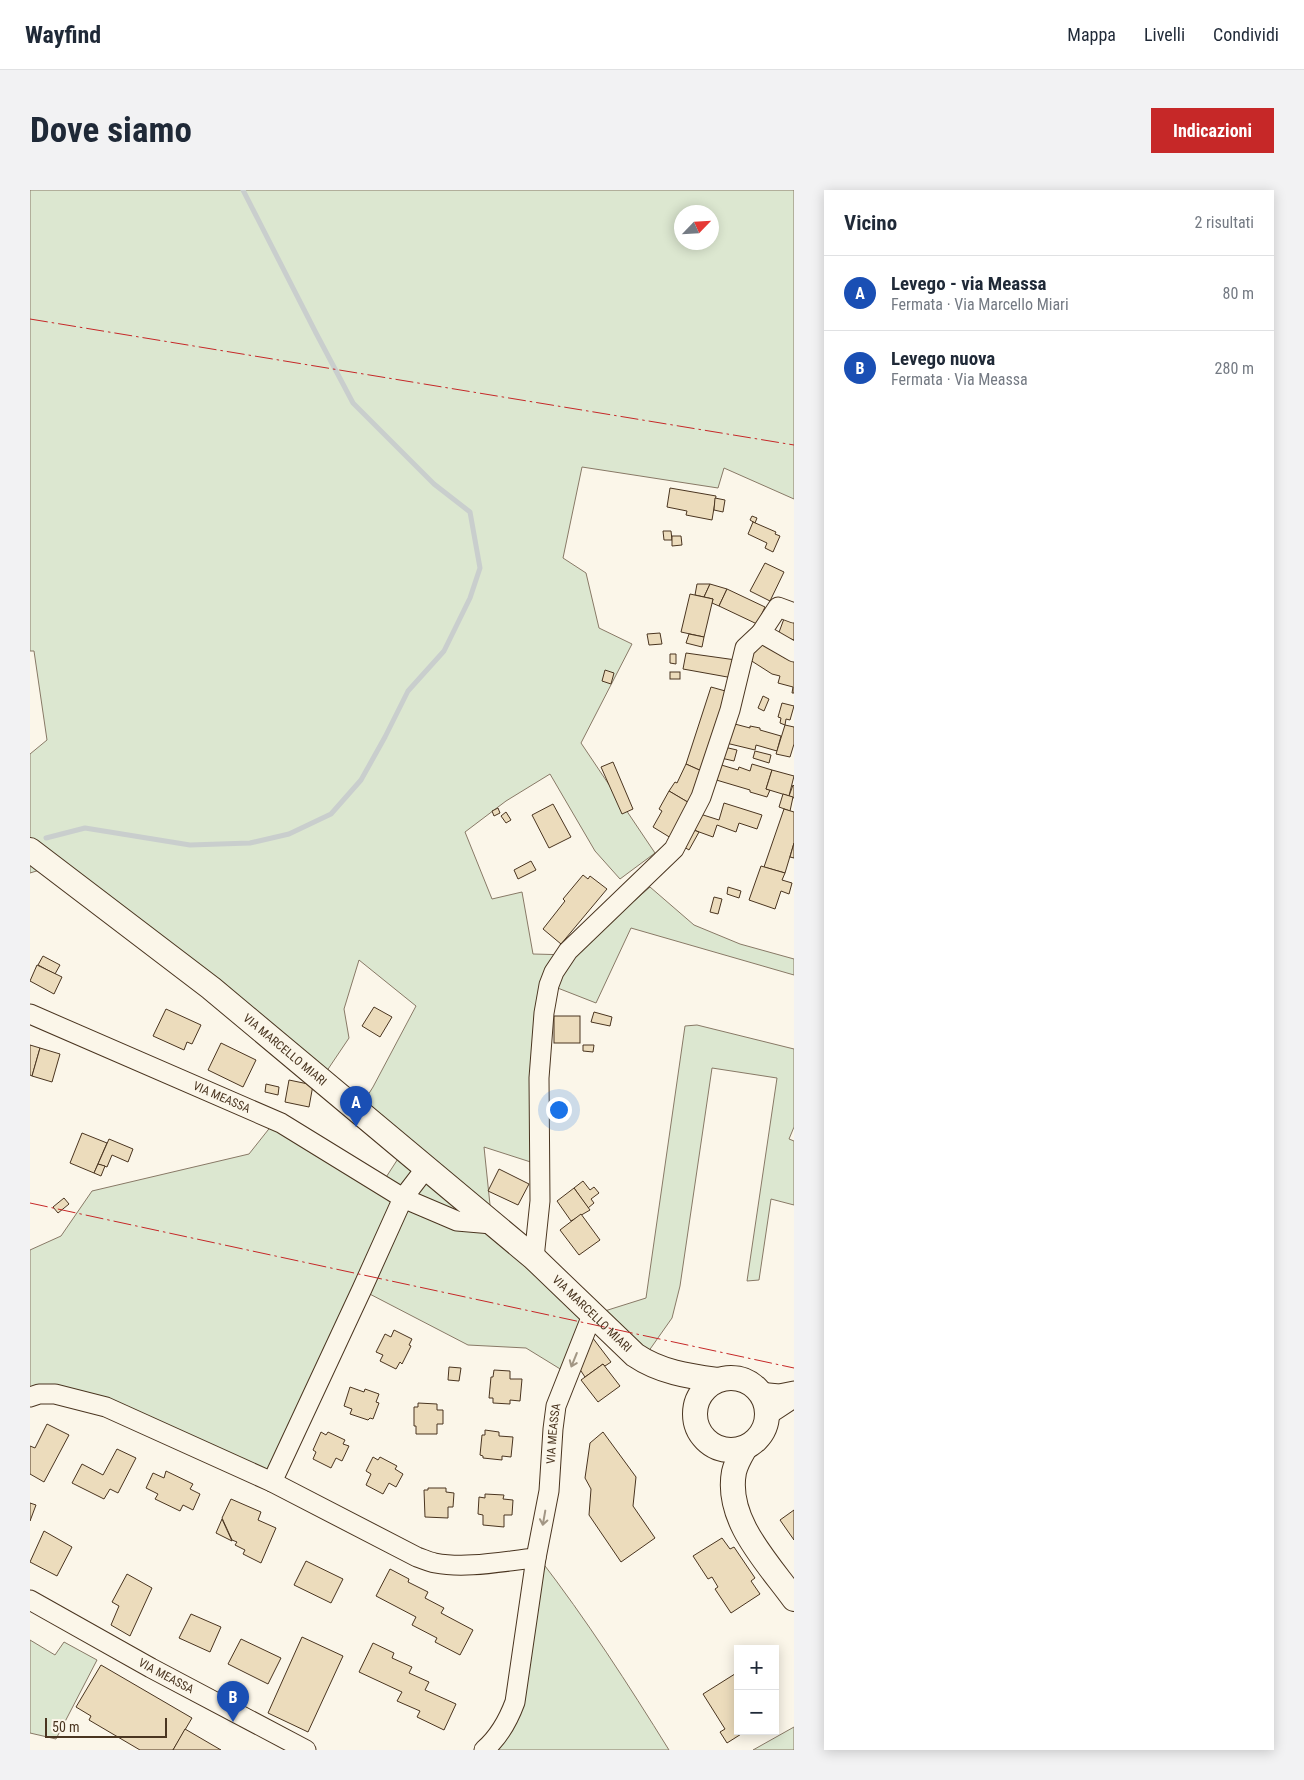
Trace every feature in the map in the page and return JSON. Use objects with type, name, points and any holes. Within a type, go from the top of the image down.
[{"type":"main road","name":"VIA MARCELLO MIARI","points":[[30,850],[211,988],[534,1258],[635,1355],[644,1362],[669,1372],[687,1384],[694,1392],[697,1401]]},
{"type":"main road","name":"VIA MARCELLO MIARI","points":[[669,1372],[717,1380],[741,1379],[752,1384],[760,1392]]},
{"type":"main road","points":[[717,1380],[709,1385],[697,1401],[695,1412],[700,1432],[715,1447],[730,1450],[746,1448]]},
{"type":"main road","points":[[760,1392],[766,1403],[768,1415],[766,1425],[761,1434],[746,1448],[734,1470],[733,1501],[745,1531],[794,1600]]},
{"type":"main road","points":[[715,1447],[733,1487]]},
{"type":"street","points":[[534,1258],[540,1201],[540,1068],[544,1013],[549,985],[554,972],[568,951],[674,849],[701,797],[730,710],[745,648],[761,632],[778,607],[794,613]]},
{"type":"street","points":[[761,632],[794,652]]},
{"type":"street","name":"VIA MEASSA","points":[[30,1014],[281,1123],[403,1198],[457,1221],[492,1224]]},
{"type":"street","points":[[272,1482],[403,1198],[426,1168]]},
{"type":"street","name":"VIA MEASSA","points":[[484,1750],[502,1730],[515,1702],[536,1558],[549,1490],[556,1406],[592,1315]]},
{"type":"street","points":[[760,1392],[779,1394],[794,1391]]},
{"type":"street","points":[[30,1397],[39,1394],[55,1394],[106,1407],[272,1482],[417,1557],[434,1563],[453,1565],[536,1558]]},
{"type":"street","points":[[768,1415],[794,1398]]},
{"type":"street","name":"VIA MEASSA","points":[[30,1600],[151,1668],[306,1750]]},
{"type":"green space","points":[[30,190],[794,190],[794,499],[724,468],[718,488],[582,467],[563,558],[586,573],[599,628],[632,644],[581,743],[655,853],[620,879],[595,851],[550,774],[506,801],[465,832],[492,899],[522,892],[533,954],[572,955],[650,887],[694,925],[740,944],[794,959],[794,975],[631,928],[596,1003],[550,985],[540,1165],[484,1147],[492,1224],[592,1315],[570,1375],[526,1348],[468,1345],[362,1290],[272,1482],[106,1407],[30,1400],[30,1250],[61,1236],[92,1191],[249,1154],[272,1125],[381,1185],[403,1151],[356,1114],[373,1087],[416,1006],[359,960],[344,1009],[349,1038],[318,1084],[43,869],[30,873],[30,754],[47,740],[34,651],[30,651]]},
{"type":"green space","points":[[697,1025],[794,1049],[794,1127],[789,1139],[794,1141],[794,1205],[771,1199],[759,1280],[747,1281],[777,1078],[712,1068],[680,1286],[672,1318],[641,1362],[592,1315],[646,1298],[685,1026]]},
{"type":"green space","points":[[539,1558],[606,1652],[669,1750],[496,1750]]},
{"type":"green space","points":[[30,1640],[55,1655],[64,1642],[97,1660],[56,1739],[30,1733]]},
{"type":"green space","points":[[794,1727],[794,1750],[753,1750]]},
{"type":"building","points":[[670,488],[716,496],[712,520],[686,515],[687,511],[667,507]]},
{"type":"building","points":[[715,498],[725,500],[723,512],[714,510]]},
{"type":"building","points":[[752,516],[757,518],[755,523],[750,520]]},
{"type":"building","points":[[753,522],[776,532],[775,534],[780,536],[773,552],[765,548],[767,543],[748,534]]},
{"type":"building","points":[[663,531],[671,531],[672,540],[664,540]]},
{"type":"building","points":[[672,536],[681,536],[682,545],[672,546]]},
{"type":"building","points":[[765,563],[784,572],[770,601],[750,591]]},
{"type":"building","points":[[697,584],[710,584],[704,597],[695,595]]},
{"type":"building","points":[[710,584],[727,589],[719,606],[712,603],[713,599],[704,597]]},
{"type":"building","points":[[727,589],[765,607],[757,624],[719,606]]},
{"type":"building","points":[[690,594],[713,599],[704,637],[681,632]]},
{"type":"building","points":[[785,616],[794,619],[794,640],[778,635]]},
{"type":"building","points":[[660,633],[662,644],[649,645],[647,634]]},
{"type":"building","points":[[689,634],[704,637],[702,647],[686,643]]},
{"type":"building","points":[[757,641],[785,658],[794,660],[794,693],[792,693],[793,687],[778,683],[780,676],[772,674],[747,658]]},
{"type":"building","points":[[686,653],[736,660],[733,678],[683,669]]},
{"type":"building","points":[[670,654],[676,654],[676,664],[670,663]]},
{"type":"building","points":[[605,670],[614,673],[611,684],[602,681]]},
{"type":"building","points":[[670,672],[680,672],[680,679],[670,679]]},
{"type":"building","points":[[711,687],[729,692],[706,773],[686,764]]},
{"type":"building","points":[[763,696],[769,699],[764,711],[758,708]]},
{"type":"building","points":[[782,703],[794,706],[790,720],[786,719],[785,725],[780,723],[781,718],[778,717]]},
{"type":"building","points":[[731,723],[750,728],[750,726],[760,728],[760,730],[781,736],[777,751],[756,745],[755,750],[726,743]]},
{"type":"building","points":[[785,725],[794,727],[794,744],[790,757],[776,754]]},
{"type":"building","points":[[724,747],[737,750],[734,761],[721,758]]},
{"type":"building","points":[[755,751],[771,755],[769,763],[753,758]]},
{"type":"building","points":[[613,762],[633,809],[622,814],[601,767]]},
{"type":"building","points":[[686,764],[706,773],[691,804],[669,791],[675,782],[677,783]]},
{"type":"building","points":[[718,764],[738,770],[739,767],[750,771],[752,764],[772,770],[766,789],[770,790],[767,797],[713,779]]},
{"type":"building","points":[[772,770],[794,776],[789,796],[766,789]]},
{"type":"building","points":[[794,786],[794,798],[789,796]]},
{"type":"building","points":[[669,791],[691,804],[671,838],[653,827],[662,811],[659,809]]},
{"type":"building","points":[[783,794],[793,797],[790,811],[779,807]]},
{"type":"building","points":[[724,803],[762,815],[757,829],[739,823],[736,832],[717,825],[713,837],[691,829],[697,813],[719,820]]},
{"type":"building","points":[[553,804],[571,837],[549,848],[532,815]]},
{"type":"building","points":[[498,808],[500,813],[494,816],[492,811]]},
{"type":"building","points":[[784,809],[794,812],[794,843],[785,873],[764,867]]},
{"type":"building","points":[[506,812],[511,820],[506,823],[501,816]]},
{"type":"building","points":[[691,829],[699,832],[689,850],[681,845]]},
{"type":"building","points":[[794,843],[794,858],[790,857]]},
{"type":"building","points":[[531,861],[536,870],[518,879],[514,870]]},
{"type":"building","points":[[761,866],[785,873],[782,880],[792,883],[789,894],[781,891],[775,909],[749,900]]},
{"type":"building","points":[[583,875],[588,879],[590,876],[607,889],[561,944],[543,929],[565,901],[563,899]]},
{"type":"building","points":[[728,887],[741,891],[739,898],[727,894]]},
{"type":"building","points":[[714,897],[722,899],[718,914],[710,912]]},
{"type":"building","points":[[43,956],[60,965],[55,974],[38,965]]},
{"type":"building","points":[[37,965],[62,977],[54,994],[30,981]]},
{"type":"building","points":[[374,1007],[392,1017],[380,1037],[362,1026]]},
{"type":"building","points":[[166,1009],[201,1025],[192,1044],[187,1042],[184,1050],[153,1036]]},
{"type":"building","points":[[594,1012],[612,1017],[610,1026],[591,1022]]},
{"type":"building","points":[[554,1016],[580,1016],[580,1043],[554,1043]]},
{"type":"building","points":[[221,1043],[256,1060],[243,1087],[208,1070]]},
{"type":"building","points":[[30,1045],[40,1048],[32,1076],[30,1075]]},
{"type":"building","points":[[583,1045],[594,1045],[593,1052],[583,1051]]},
{"type":"building","points":[[40,1048],[60,1054],[52,1082],[32,1076]]},
{"type":"building","points":[[289,1080],[313,1085],[309,1107],[285,1102]]},
{"type":"building","points":[[266,1084],[279,1087],[278,1095],[265,1092]]},
{"type":"building","points":[[82,1133],[107,1143],[94,1173],[70,1163]]},
{"type":"building","points":[[109,1139],[133,1149],[128,1162],[112,1155],[107,1167],[98,1164]]},
{"type":"building","points":[[98,1164],[105,1166],[101,1176],[94,1173]]},
{"type":"building","points":[[499,1169],[529,1184],[518,1205],[488,1191]]},
{"type":"building","points":[[583,1181],[590,1190],[594,1187],[599,1193],[591,1199],[594,1203],[588,1208],[574,1188]]},
{"type":"building","points":[[574,1188],[590,1210],[571,1221],[557,1201]]},
{"type":"building","points":[[64,1198],[69,1204],[58,1213],[53,1207]]},
{"type":"building","points":[[581,1214],[600,1240],[579,1255],[560,1230]]},
{"type":"building","points":[[394,1330],[412,1339],[409,1345],[411,1346],[402,1364],[400,1362],[396,1369],[380,1361],[383,1355],[376,1352],[385,1334],[391,1337]]},
{"type":"building","points":[[592,1337],[611,1362],[605,1366],[603,1364],[585,1377],[579,1368]]},
{"type":"building","points":[[603,1364],[620,1386],[598,1402],[581,1380]]},
{"type":"building","points":[[449,1367],[461,1368],[459,1381],[448,1380]]},
{"type":"building","points":[[494,1370],[510,1371],[510,1379],[522,1379],[520,1401],[510,1400],[510,1404],[493,1403],[493,1398],[489,1398],[491,1377],[493,1377]]},
{"type":"building","points":[[350,1387],[364,1392],[365,1389],[379,1394],[376,1402],[379,1403],[373,1419],[370,1418],[368,1420],[350,1414],[352,1409],[344,1406]]},
{"type":"building","points":[[418,1403],[437,1404],[437,1410],[443,1410],[443,1424],[437,1424],[437,1434],[416,1434],[414,1407],[418,1407]]},
{"type":"building","points":[[47,1424],[69,1435],[44,1482],[30,1474],[30,1446],[35,1448]]},
{"type":"building","points":[[485,1430],[499,1432],[499,1436],[513,1437],[511,1457],[502,1456],[502,1460],[483,1458],[480,1455],[482,1435],[485,1435]]},
{"type":"building","points":[[321,1432],[326,1435],[328,1432],[345,1440],[343,1444],[349,1446],[342,1461],[336,1458],[331,1468],[313,1459],[316,1452],[313,1450]]},
{"type":"building","points":[[603,1432],[636,1477],[633,1506],[655,1538],[621,1562],[589,1515],[591,1489],[585,1478],[590,1443]]},
{"type":"building","points":[[117,1449],[136,1458],[118,1493],[110,1489],[104,1499],[72,1483],[82,1464],[103,1475]]},
{"type":"building","points":[[373,1457],[378,1460],[380,1457],[397,1466],[395,1469],[403,1474],[396,1487],[389,1483],[383,1494],[366,1485],[371,1474],[366,1471]]},
{"type":"building","points":[[166,1471],[193,1484],[190,1489],[200,1494],[193,1510],[183,1505],[180,1511],[155,1499],[158,1494],[146,1488],[153,1473],[164,1478]]},
{"type":"building","points":[[428,1488],[446,1488],[446,1492],[454,1493],[453,1507],[448,1507],[448,1518],[425,1517],[424,1490],[428,1490]]},
{"type":"building","points":[[485,1494],[504,1495],[503,1499],[513,1500],[512,1515],[504,1515],[504,1527],[483,1525],[483,1515],[478,1514],[479,1497],[485,1498]]},
{"type":"building","points":[[231,1499],[261,1512],[258,1520],[276,1528],[261,1563],[243,1554],[245,1550],[235,1545],[237,1542],[232,1540],[222,1518]]},
{"type":"building","points":[[30,1503],[36,1505],[30,1521]]},
{"type":"building","points":[[794,1510],[794,1540],[780,1520]]},
{"type":"building","points":[[222,1519],[232,1541],[216,1533]]},
{"type":"building","points":[[44,1531],[72,1547],[57,1576],[30,1562]]},
{"type":"building","points":[[722,1538],[730,1549],[734,1547],[755,1578],[751,1581],[760,1594],[731,1613],[715,1589],[718,1587],[712,1577],[708,1579],[693,1556]]},
{"type":"building","points":[[306,1561],[343,1579],[331,1603],[294,1585]]},
{"type":"building","points":[[390,1569],[409,1579],[408,1582],[428,1592],[425,1598],[444,1608],[441,1613],[473,1630],[460,1655],[435,1642],[437,1638],[412,1625],[416,1617],[376,1596]]},
{"type":"building","points":[[127,1574],[152,1588],[130,1636],[111,1625],[119,1606],[112,1602]]},
{"type":"building","points":[[191,1614],[221,1627],[210,1652],[179,1638]]},
{"type":"building","points":[[302,1637],[343,1656],[308,1732],[268,1713]]},
{"type":"building","points":[[241,1639],[281,1658],[268,1684],[228,1664]]},
{"type":"building","points":[[373,1643],[394,1653],[392,1658],[412,1667],[409,1673],[429,1682],[425,1690],[456,1704],[444,1730],[417,1717],[420,1711],[397,1701],[402,1692],[359,1672]]},
{"type":"building","points":[[101,1665],[192,1718],[173,1750],[140,1750],[89,1720],[91,1716],[76,1707]]},
{"type":"building","points":[[734,1675],[734,1735],[740,1735],[727,1743],[720,1732],[725,1729],[703,1694]]},
{"type":"building","points":[[185,1729],[221,1750],[173,1750]]},
{"type":"waterway","points":[[46,838],[85,828],[190,845],[250,843],[289,834],[331,814],[361,780],[408,691],[444,651],[470,598],[480,568],[470,512],[434,484],[353,403],[243,190]]},
{"type":"power","points":[[30,319],[794,445]]},
{"type":"power","points":[[30,1203],[794,1368]]},
{"type":"place","name":"Levego - via Meassa","points":[[356,1127]]},
{"type":"place","name":"Levego nuova","points":[[233,1722]]}]
